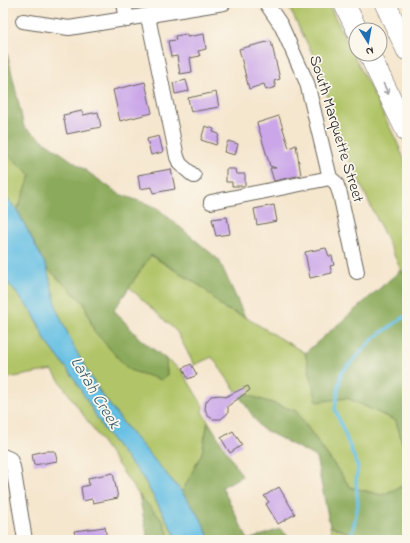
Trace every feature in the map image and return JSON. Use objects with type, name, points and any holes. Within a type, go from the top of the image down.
[{"type":"highway","points":[[344,3],[353,22]]},
{"type":"highway","points":[[385,3],[407,50]]},
{"type":"highway","points":[[373,62],[407,132]]},
{"type":"street","points":[[124,3],[127,20]]},
{"type":"street","points":[[23,21],[69,28],[148,17],[224,3]]},
{"type":"street","name":"South Marquette Street","points":[[266,3],[281,25],[306,84],[330,178],[336,183],[340,194],[357,272]]},
{"type":"street","points":[[148,17],[177,157],[180,164],[194,176]]},
{"type":"street","points":[[211,202],[330,178]]},
{"type":"street","points":[[5,456],[13,467],[25,540]]},
{"type":"green space","points":[[287,3],[328,3],[348,43],[348,62],[357,62],[397,142],[407,167],[407,279],[401,270],[336,132],[322,73]]},
{"type":"green space","points":[[3,35],[24,127],[119,194],[156,207],[219,260],[245,317],[223,308],[202,287],[151,255],[114,310],[140,339],[166,359],[167,375],[162,380],[129,370],[94,331],[84,303],[47,268],[17,210],[31,175],[3,150]]},
{"type":"green space","points":[[3,150],[32,175],[17,210],[3,194]]},
{"type":"green space","points":[[150,255],[202,287],[223,308],[245,317],[305,353],[317,401],[347,398],[396,421],[406,456],[405,485],[382,495],[350,487],[296,411],[236,391],[212,357],[194,365],[177,332],[129,287]]},
{"type":"green space","points":[[47,268],[84,303],[94,331],[167,375],[166,359],[182,371],[203,406],[202,412],[208,421],[202,453],[182,492],[146,451],[112,408],[82,362],[58,313]]},
{"type":"green space","points":[[401,270],[407,279],[407,540],[361,540],[359,537],[330,526],[316,457],[261,428],[236,391],[296,411],[350,487],[382,495],[405,485],[406,456],[396,421],[347,398],[317,402],[305,353]]},
{"type":"green space","points":[[3,277],[33,313],[46,341],[74,378],[104,430],[143,478],[178,540],[171,540],[162,520],[139,495],[52,370],[3,379]]},
{"type":"green space","points":[[208,421],[242,476],[222,487],[248,540],[210,540],[201,519],[182,492],[202,453]]},
{"type":"green space","points":[[139,495],[162,520],[171,540],[148,540]]},
{"type":"green space","points":[[330,526],[359,537],[361,540],[333,540]]},
{"type":"green space","points":[[280,529],[292,540],[248,540]]},
{"type":"water","name":"Latah Creek","points":[[3,194],[17,210],[47,268],[58,312],[74,347],[99,391],[127,428],[182,492],[201,519],[210,540],[178,540],[143,478],[104,430],[74,378],[46,341],[33,313],[3,277]]},
{"type":"building","points":[[187,34],[187,37],[204,34],[206,49],[198,51],[200,56],[190,58],[192,72],[180,74],[177,56],[171,57],[168,41],[176,40],[175,36]]},
{"type":"building","points":[[271,41],[280,79],[274,81],[276,87],[266,90],[264,84],[249,89],[239,49]]},
{"type":"building","points":[[186,80],[189,91],[175,94],[173,83]]},
{"type":"building","points":[[145,82],[152,113],[120,121],[113,90]]},
{"type":"building","points":[[216,92],[219,107],[191,112],[188,98]]},
{"type":"building","points":[[82,111],[83,115],[98,112],[101,127],[67,134],[63,115]]},
{"type":"building","points":[[279,116],[289,148],[296,145],[301,175],[274,181],[270,168],[276,168],[270,166],[257,123]]},
{"type":"building","points":[[205,126],[214,129],[213,132],[219,134],[216,145],[201,140]]},
{"type":"building","points":[[159,136],[163,152],[151,155],[147,139]]},
{"type":"building","points":[[228,141],[238,144],[235,155],[224,152]]},
{"type":"building","points":[[171,169],[175,189],[153,193],[152,187],[140,189],[138,175]]},
{"type":"building","points":[[226,169],[235,169],[236,174],[245,174],[245,186],[232,186],[232,182],[226,182]]},
{"type":"building","points":[[274,205],[277,221],[257,225],[254,209]]},
{"type":"building","points":[[227,217],[230,234],[216,236],[212,219]]},
{"type":"building","points":[[326,248],[329,256],[332,256],[334,265],[330,266],[332,273],[310,278],[305,252]]},
{"type":"building","points":[[191,364],[197,375],[188,379],[183,368]]},
{"type":"building","points":[[248,386],[250,390],[228,406],[228,413],[221,419],[213,419],[208,416],[205,409],[206,402],[211,396],[221,395],[225,397]]},
{"type":"building","points":[[233,431],[242,445],[230,453],[221,438]]},
{"type":"building","points":[[45,451],[55,451],[57,461],[34,465],[32,454]]},
{"type":"building","points":[[113,473],[118,498],[93,503],[92,499],[83,501],[81,487],[89,485],[88,478]]},
{"type":"building","points":[[279,487],[295,514],[278,524],[266,504],[269,502],[264,496]]},
{"type":"building","points":[[105,527],[107,540],[76,540],[74,531]]},
{"type":"waterway","points":[[348,540],[353,529],[358,505],[356,481],[358,467],[335,409],[341,373],[374,338],[407,315]]}]
